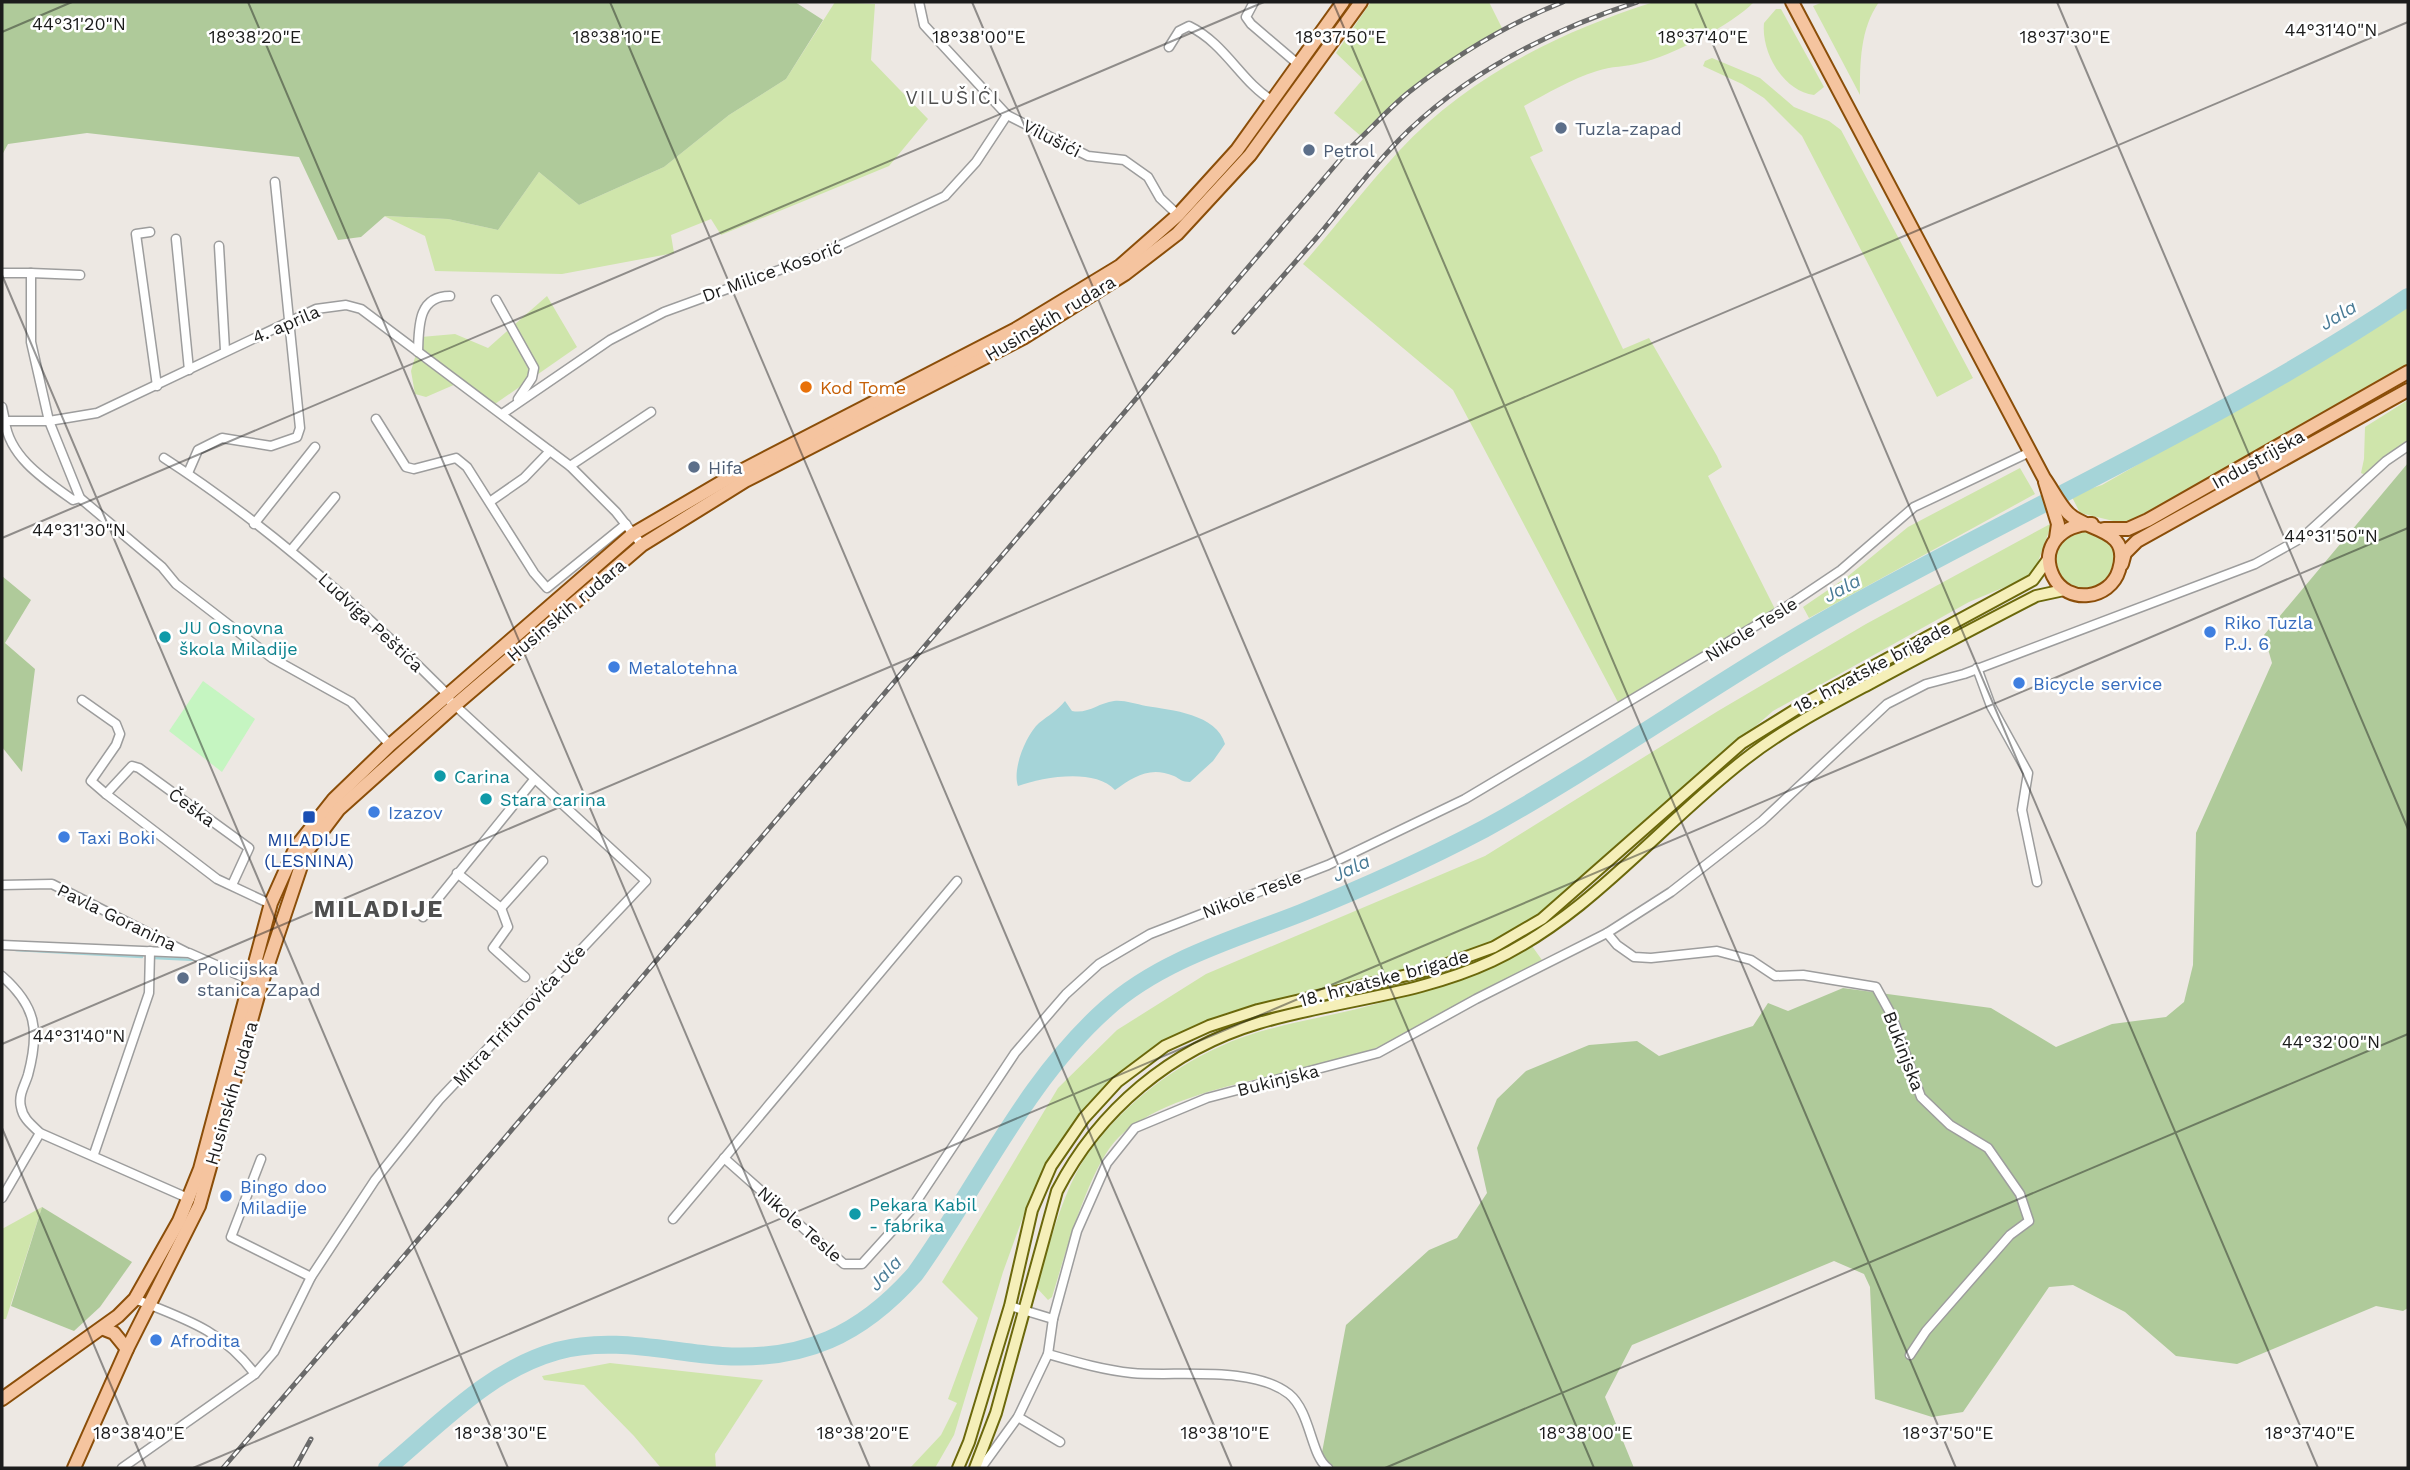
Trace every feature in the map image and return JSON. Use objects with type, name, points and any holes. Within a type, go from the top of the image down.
[{"type":"main road","name":"Husinskih rudara","points":[[76,1466],[148,1304],[199,1206],[261,985],[305,854],[339,809],[630,529],[1016,329],[1120,266],[1178,215],[1237,150],[1343,2]]},
{"type":"main road","name":"Husinskih rudara","points":[[2,1399],[104,1329],[135,1299],[190,1199],[271,903],[296,847],[334,799],[390,745],[450,702],[642,545],[745,481],[1023,338],[1125,274],[1183,228],[1250,155],[1361,2]]},
{"type":"main road","points":[[1791,2],[2061,514],[2049,558],[2056,581],[2064,590],[2075,595],[2098,594],[2108,588],[2120,568],[2118,546],[2098,527],[2061,514]]},
{"type":"main road","name":"Industrijska","points":[[2098,527],[2128,529],[2148,520],[2408,372]]},
{"type":"main road","name":"Industrijska","points":[[2120,568],[2126,554],[2137,541],[2408,390]]},
{"type":"main road","points":[[2055,540],[2071,527],[2098,527]]},
{"type":"main road","name":"18. hrvatske brigade","points":[[958,1468],[970,1442],[1010,1306],[1032,1210],[1051,1166],[1084,1118],[1117,1082],[1165,1046],[1209,1026],[1258,1010],[1433,969],[1494,947],[1542,919],[1742,743],[1835,686],[2033,580],[2044,569],[2049,558]]},
{"type":"main road","name":"18. hrvatske brigade","points":[[975,1468],[996,1413],[1057,1191],[1075,1157],[1131,1094],[1180,1055],[1258,1023],[1405,991],[1453,976],[1527,943],[1563,919],[1745,759],[1786,731],[2036,596],[2064,590]]},
{"type":"main road","points":[[104,1329],[114,1333],[127,1349]]},
{"type":"street","name":"Vilušići","points":[[919,2],[923,25],[1007,115],[1087,156],[1124,160],[1148,177],[1160,198],[1178,215]]},
{"type":"street","points":[[1254,2],[1246,17],[1251,24],[1299,65]]},
{"type":"street","points":[[1169,47],[1179,31],[1189,26],[1197,30],[1224,51],[1264,96],[1273,101]]},
{"type":"street","name":"Dr Milice Kosorić","points":[[502,414],[610,340],[664,312],[815,257],[945,196],[976,162],[1007,115]]},
{"type":"street","points":[[188,473],[198,450],[222,438],[271,446],[297,437],[300,428],[275,182]]},
{"type":"street","points":[[150,232],[136,234],[158,386]]},
{"type":"street","points":[[176,239],[189,370]]},
{"type":"street","name":"4. aprila","points":[[219,246],[225,350]]},
{"type":"street","points":[[2,273],[80,275]]},
{"type":"street","points":[[31,273],[31,342],[49,421],[80,498],[162,567],[176,584],[272,658],[351,702],[390,745]]},
{"type":"street","points":[[418,352],[423,309],[434,299],[450,296]]},
{"type":"street","name":"Dr Milice Kosorić","points":[[496,300],[534,368],[533,378],[514,405]]},
{"type":"street","name":"4. aprila","points":[[5,421],[49,421],[97,413],[316,309],[346,305],[361,309],[570,466],[642,545]]},
{"type":"street","points":[[2,407],[7,437],[16,453],[72,500],[80,498]]},
{"type":"street","points":[[570,466],[651,412]]},
{"type":"street","name":"Husinskih rudara","points":[[376,419],[406,467],[414,469],[456,458],[467,467],[491,501],[534,573],[547,588],[630,529]]},
{"type":"street","name":"Bukinjska","points":[[981,1468],[1018,1417],[1048,1354],[1053,1319],[1077,1231],[1107,1163],[1135,1128],[1207,1098],[1377,1053],[1607,933],[1671,892],[1762,821],[1886,704],[1926,684],[1977,668],[2255,564],[2303,537],[2385,461],[2408,446]]},
{"type":"street","points":[[254,524],[315,447]]},
{"type":"street","points":[[491,501],[524,478],[550,451]]},
{"type":"street","name":"Nikole Tesle","points":[[724,1158],[844,1264],[862,1264],[910,1211],[1015,1053],[1066,994],[1099,964],[1150,934],[1328,864],[1465,799],[1777,613],[1842,570],[1914,507],[2029,452]]},
{"type":"street","name":"Ludviga Peštića","points":[[163,458],[219,493],[254,524],[292,549],[396,644],[444,691],[450,702]]},
{"type":"street","points":[[292,549],[335,496]]},
{"type":"street","points":[[1977,668],[1991,706],[2028,773],[2022,810],[2037,882]]},
{"type":"street","points":[[82,700],[116,724],[120,734],[116,745],[91,781],[217,879],[271,903]]},
{"type":"street","name":"Mitra Trifunovića Uče","points":[[122,1468],[255,1374],[274,1352],[311,1277],[375,1180],[439,1100],[646,881],[533,781],[450,702]]},
{"type":"street","name":"Češka","points":[[106,794],[132,766],[249,848],[232,886]]},
{"type":"street","points":[[423,917],[533,781]]},
{"type":"street","points":[[457,873],[500,908],[543,861]]},
{"type":"street","points":[[673,1219],[957,881]]},
{"type":"street","name":"Pavla Goranina","points":[[2,885],[52,884],[189,953],[261,985]]},
{"type":"street","name":"Mitra Trifunovića Uče","points":[[500,908],[508,927],[493,948],[525,977]]},
{"type":"street","name":"Bukinjska","points":[[1607,933],[1617,945],[1634,957],[1651,958],[1717,951],[1751,960],[1775,976],[1803,975],[1876,987],[1892,1016],[1921,1097],[1950,1125],[1988,1148],[2020,1194],[2029,1221],[2010,1235],[1926,1331],[1910,1355]]},
{"type":"street","name":"Pavla Goranina","points":[[2,945],[189,953]]},
{"type":"street","points":[[94,1154],[149,993],[150,951]]},
{"type":"street","points":[[2,976],[22,994],[35,1026],[20,1106],[25,1119],[40,1133],[94,1154],[190,1199]]},
{"type":"street","points":[[2,1198],[40,1133]]},
{"type":"street","points":[[261,1159],[232,1237],[311,1277]]},
{"type":"street","points":[[135,1299],[212,1331],[236,1352],[255,1374]]},
{"type":"street","points":[[1010,1306],[1053,1319]]},
{"type":"street","points":[[1048,1354],[1085,1365],[1133,1373],[1222,1373],[1259,1382],[1289,1394],[1310,1425],[1320,1462],[1328,1468]]},
{"type":"street","points":[[1018,1417],[1060,1442]]},
{"type":"green space","points":[[2,2],[795,2],[823,20],[786,79],[729,115],[664,167],[579,205],[539,172],[498,230],[448,219],[385,216],[361,237],[338,240],[299,157],[87,133],[8,144],[2,155]]},
{"type":"green space","points":[[835,2],[875,4],[871,60],[928,119],[889,166],[721,235],[711,219],[671,235],[674,253],[562,274],[435,271],[425,236],[384,216],[448,219],[498,230],[539,172],[579,205],[664,167],[729,115],[786,79]]},
{"type":"green space","points":[[1371,2],[1489,2],[1503,30],[1408,93],[1362,137],[1334,113],[1363,79],[1336,53]]},
{"type":"green space","points":[[1654,2],[1754,2],[1732,20],[1684,47],[1653,60],[1587,74],[1524,106],[1543,151],[1530,157],[1623,349],[1649,338],[1717,456],[1722,467],[1708,476],[1777,613],[1621,708],[1453,390],[1303,264],[1399,151],[1454,101],[1485,79],[1550,43],[1584,27]]},
{"type":"green space","points":[[1823,2],[1879,2],[1865,35],[1860,95],[1813,6]]},
{"type":"green space","points":[[1776,9],[1781,9],[1824,87],[1814,95],[1793,86],[1776,68],[1770,57],[1764,23]]},
{"type":"green space","points":[[1712,58],[1760,78],[1794,107],[1829,121],[1841,130],[1973,378],[1937,397],[1802,136],[1764,98],[1742,84],[1703,66],[1705,61]]},
{"type":"green space","points":[[547,296],[577,347],[492,406],[456,384],[426,397],[415,394],[411,371],[421,337],[455,334],[488,348]]},
{"type":"green space","points":[[2408,305],[2408,365],[2126,524],[2080,513],[2071,495],[2102,485]]},
{"type":"green space","points":[[2408,400],[2408,446],[2369,477],[2361,473],[2365,427]]},
{"type":"green space","points":[[2408,463],[2408,1308],[2403,1311],[2376,1306],[2237,1364],[2176,1356],[2125,1312],[2073,1285],[2049,1287],[1963,1412],[1932,1417],[1875,1399],[1870,1287],[1864,1274],[1834,1261],[1632,1345],[1605,1397],[1634,1468],[1328,1468],[1320,1463],[1346,1325],[1429,1250],[1457,1238],[1487,1193],[1477,1148],[1497,1099],[1526,1071],[1589,1045],[1637,1041],[1659,1056],[1753,1026],[1768,1003],[1788,1011],[1843,988],[1991,1008],[2056,1047],[2112,1024],[2166,1017],[2184,1002],[2193,965],[2196,833],[2272,663],[2264,635]]},
{"type":"green space","points":[[2020,468],[2035,494],[1809,618],[1803,607],[1847,577],[1908,527]]},
{"type":"green space","points":[[2052,523],[2035,570],[2024,579],[1969,602],[1773,711],[1540,914],[1496,941],[1458,956],[1226,1013],[1128,1067],[1088,1103],[1032,1192],[1003,1272],[954,1435],[935,1468],[910,1468],[941,1435],[957,1403],[948,1399],[978,1318],[942,1282],[1058,1088],[1117,1030],[1206,974],[1485,856],[1718,711],[1866,624]]},
{"type":"green space","points":[[2079,530],[2091,530],[2107,538],[2113,548],[2113,572],[2107,582],[2091,590],[2079,590],[2063,582],[2055,566],[2055,554],[2063,538]]},
{"type":"green space","points":[[2,576],[31,600],[5,643],[35,669],[22,772],[2,747]]},
{"type":"green space","points":[[203,681],[255,719],[222,772],[169,731]]},
{"type":"green space","points":[[1532,946],[1542,960],[1388,1043],[1322,1064],[1210,1091],[1175,1103],[1144,1118],[1119,1137],[1098,1168],[1079,1212],[1052,1297],[1048,1300],[1036,1287],[1069,1188],[1085,1158],[1112,1124],[1162,1080],[1200,1056],[1235,1040],[1269,1029],[1402,997],[1490,966]]},
{"type":"green space","points":[[42,1207],[6,1319],[2,1319],[2,1229]]},
{"type":"green space","points":[[42,1207],[132,1262],[100,1307],[74,1331],[11,1306]]},
{"type":"green space","points":[[610,1363],[763,1380],[715,1454],[716,1468],[661,1468],[584,1385],[544,1380],[542,1376]]},
{"type":"water","points":[[1065,701],[1072,711],[1083,711],[1118,701],[1192,715],[1213,726],[1225,744],[1213,761],[1190,782],[1157,772],[1135,777],[1115,790],[1095,779],[1068,776],[1018,786],[1017,771],[1029,736],[1039,723]]},
{"type":"waterway","name":"Jala","points":[[387,1468],[487,1385],[509,1371],[557,1351],[619,1345],[722,1356],[779,1354],[829,1340],[852,1328],[874,1313],[915,1274],[1004,1136],[1051,1069],[1077,1037],[1127,992],[1199,952],[1347,894],[1484,829],[1850,606],[2203,420],[2341,340],[2408,297]]},
{"type":"waterway","points":[[16,950],[142,957]]},
{"type":"waterway","points":[[153,958],[196,960]]},
{"type":"railway","points":[[223,1468],[1350,148],[1401,99],[1445,65],[1502,30],[1563,2]]},
{"type":"railway","points":[[1234,332],[1384,156],[1433,109],[1487,70],[1515,54],[1575,25],[1637,2]]},
{"type":"railway","points":[[295,1468],[311,1439]]},
{"type":"place","name":"Tuzla-zapad","points":[[1561,128]]},
{"type":"place","name":"Petrol","points":[[1309,150]]},
{"type":"place","name":"Kod Tome","points":[[806,387]]},
{"type":"place","name":"Hifa","points":[[694,467]]},
{"type":"place","name":"Riko Tuzla P.J. 6","points":[[2210,632]]},
{"type":"place","name":"JU Osnovna škola Miladije","points":[[165,637]]},
{"type":"place","name":"Metalotehna","points":[[614,667]]},
{"type":"place","name":"Bicycle service","points":[[2019,683]]},
{"type":"place","name":"Carina","points":[[440,776]]},
{"type":"place","name":"Stara carina","points":[[486,799]]},
{"type":"place","name":"Izazov","points":[[374,812]]},
{"type":"place","name":"MILADIJE (LESNINA)","points":[[309,817]]},
{"type":"place","name":"Taxi Boki","points":[[64,837]]},
{"type":"place","name":"Policijska stanica Zapad","points":[[183,978]]},
{"type":"place","name":"Bingo doo Miladije","points":[[226,1196]]},
{"type":"place","name":"Pekara Kabil - fabrika","points":[[855,1214]]},
{"type":"place","name":"Afrodita","points":[[156,1340]]},
{"type":"district","name":"VILUŠIĆI","points":[[953,97]]},
{"type":"district","name":"MILADIJE","points":[[379,909]]}]
